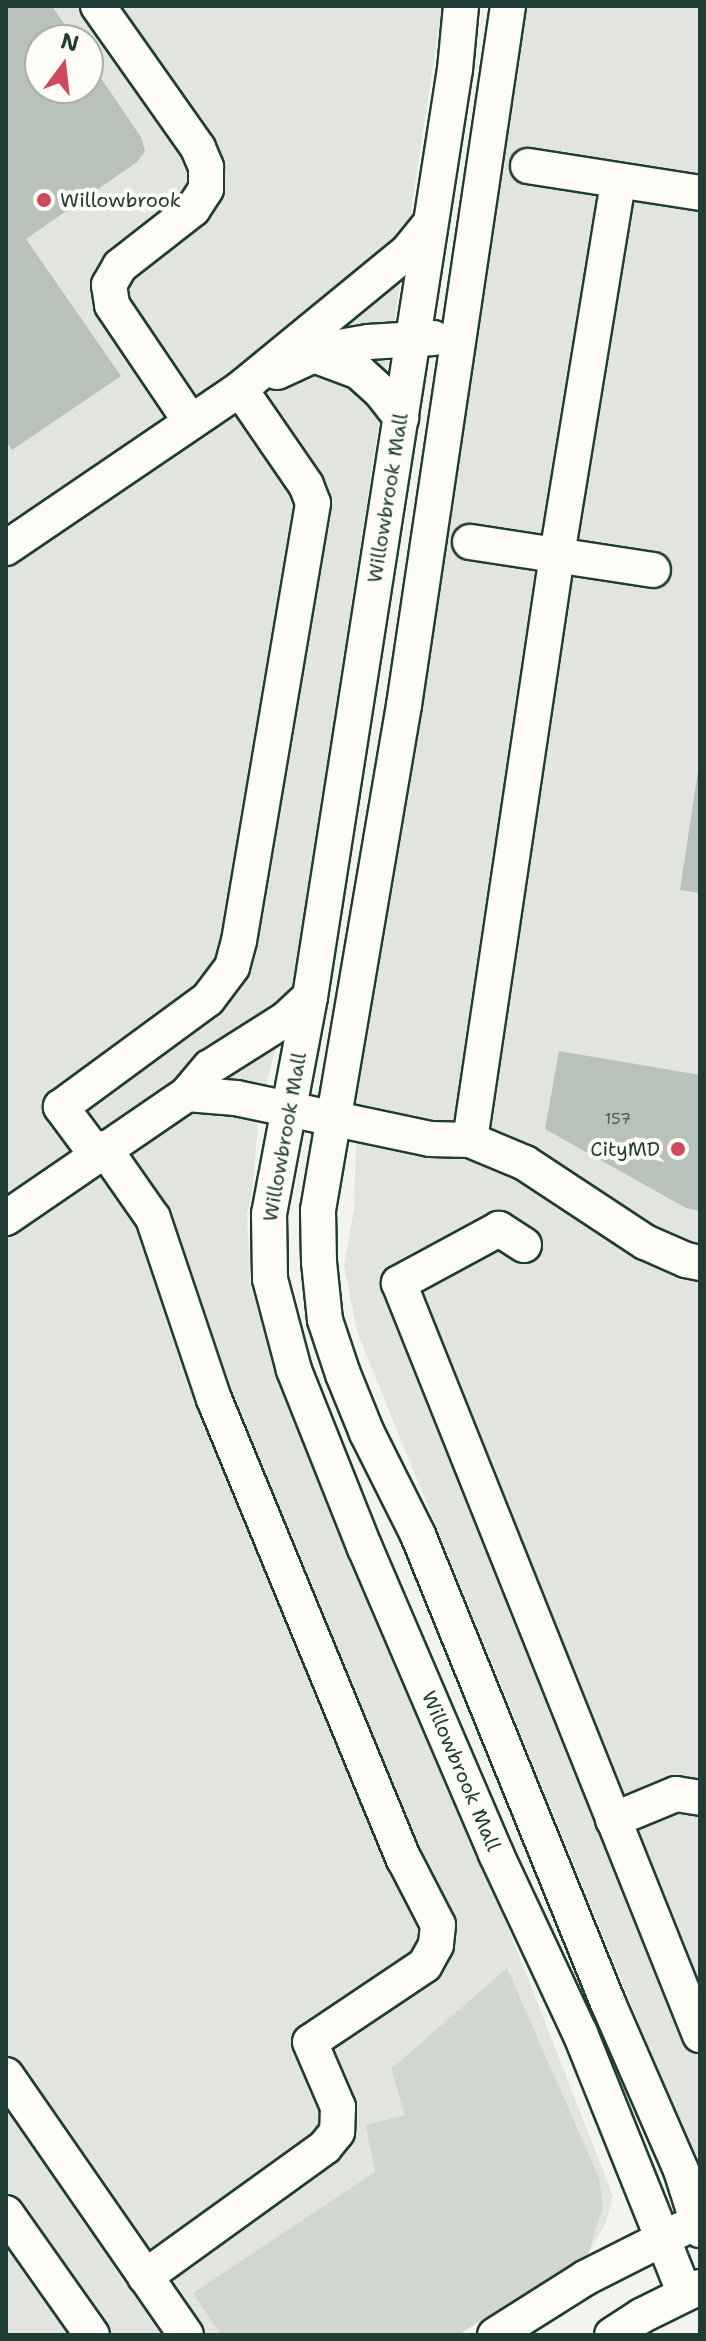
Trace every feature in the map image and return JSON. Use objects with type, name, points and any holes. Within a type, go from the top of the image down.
[{"type":"street","points":[[98,6],[198,148],[206,167],[206,189],[193,209],[120,266],[109,285],[112,305],[191,422]]},
{"type":"street","name":"Willowbrook Mall","points":[[461,6],[455,69],[310,997],[269,1214],[270,1279],[294,1370],[377,1577],[496,1854],[580,2033],[663,2237],[692,2291]]},
{"type":"street","points":[[495,2335],[585,2278],[663,2237],[699,2225],[681,2170],[608,2003],[418,1535],[367,1433],[329,1333],[319,1262],[318,1210],[467,297],[508,6]]},
{"type":"street","points":[[528,166],[700,193]]},
{"type":"street","points":[[470,1140],[557,555],[618,181]]},
{"type":"street","points":[[6,548],[240,389],[408,251],[431,223]]},
{"type":"street","points":[[348,298],[419,295],[467,297]]},
{"type":"street","points":[[240,389],[314,355],[368,342],[460,338]]},
{"type":"street","points":[[314,355],[359,372],[381,392],[401,418]]},
{"type":"street","points":[[145,2277],[325,2147],[337,2132],[338,2107],[310,2042],[425,1965],[436,1945],[438,1925],[404,1859],[214,1399],[153,1218],[61,1107],[208,999],[232,967],[239,941],[313,503],[306,485],[240,389]]},
{"type":"street","points":[[470,542],[653,570]]},
{"type":"street","points":[[6,1218],[187,1094],[210,1067],[286,1019],[310,997]]},
{"type":"street","points":[[187,1094],[236,1098],[430,1139],[470,1140],[525,1163],[645,1242],[700,1263]]},
{"type":"street","points":[[524,1245],[499,1229],[399,1283],[700,2035]]},
{"type":"street","points":[[613,1820],[676,1794],[700,1798]]},
{"type":"street","points":[[6,2075],[186,2335]]},
{"type":"street","points":[[6,2213],[92,2335]]},
{"type":"street","points":[[612,2335],[692,2291]]},
{"type":"shaded area","points":[[6,6],[442,6],[297,964],[259,1113],[252,1193],[247,1214],[250,1282],[278,1373],[500,1907],[613,2196],[606,2223],[588,2254],[458,2335],[6,2335]]},
{"type":"shaded area","points":[[526,6],[700,6],[700,2160],[688,2144],[357,1332],[344,1265],[354,1210],[358,1069]]},
{"type":"shaded area","points":[[507,1968],[599,2178],[603,2207],[588,2254],[458,2335],[221,2335],[193,2293],[375,2172],[366,2125],[405,2115],[391,2069]]},
{"type":"building","name":"Willowbrook","points":[[6,6],[52,6],[64,24],[24,24],[24,104],[104,104],[104,83],[141,137],[145,151],[137,162],[26,239],[121,376],[12,450],[6,441]]},
{"type":"building","points":[[700,771],[700,893],[680,890]]},
{"type":"building","points":[[559,1051],[700,1075],[700,1211],[686,1208],[545,1129]]},
{"type":"place","name":"Willowbrook","points":[[44,200]]},
{"type":"place","name":"CityMD","points":[[678,1149]]}]
